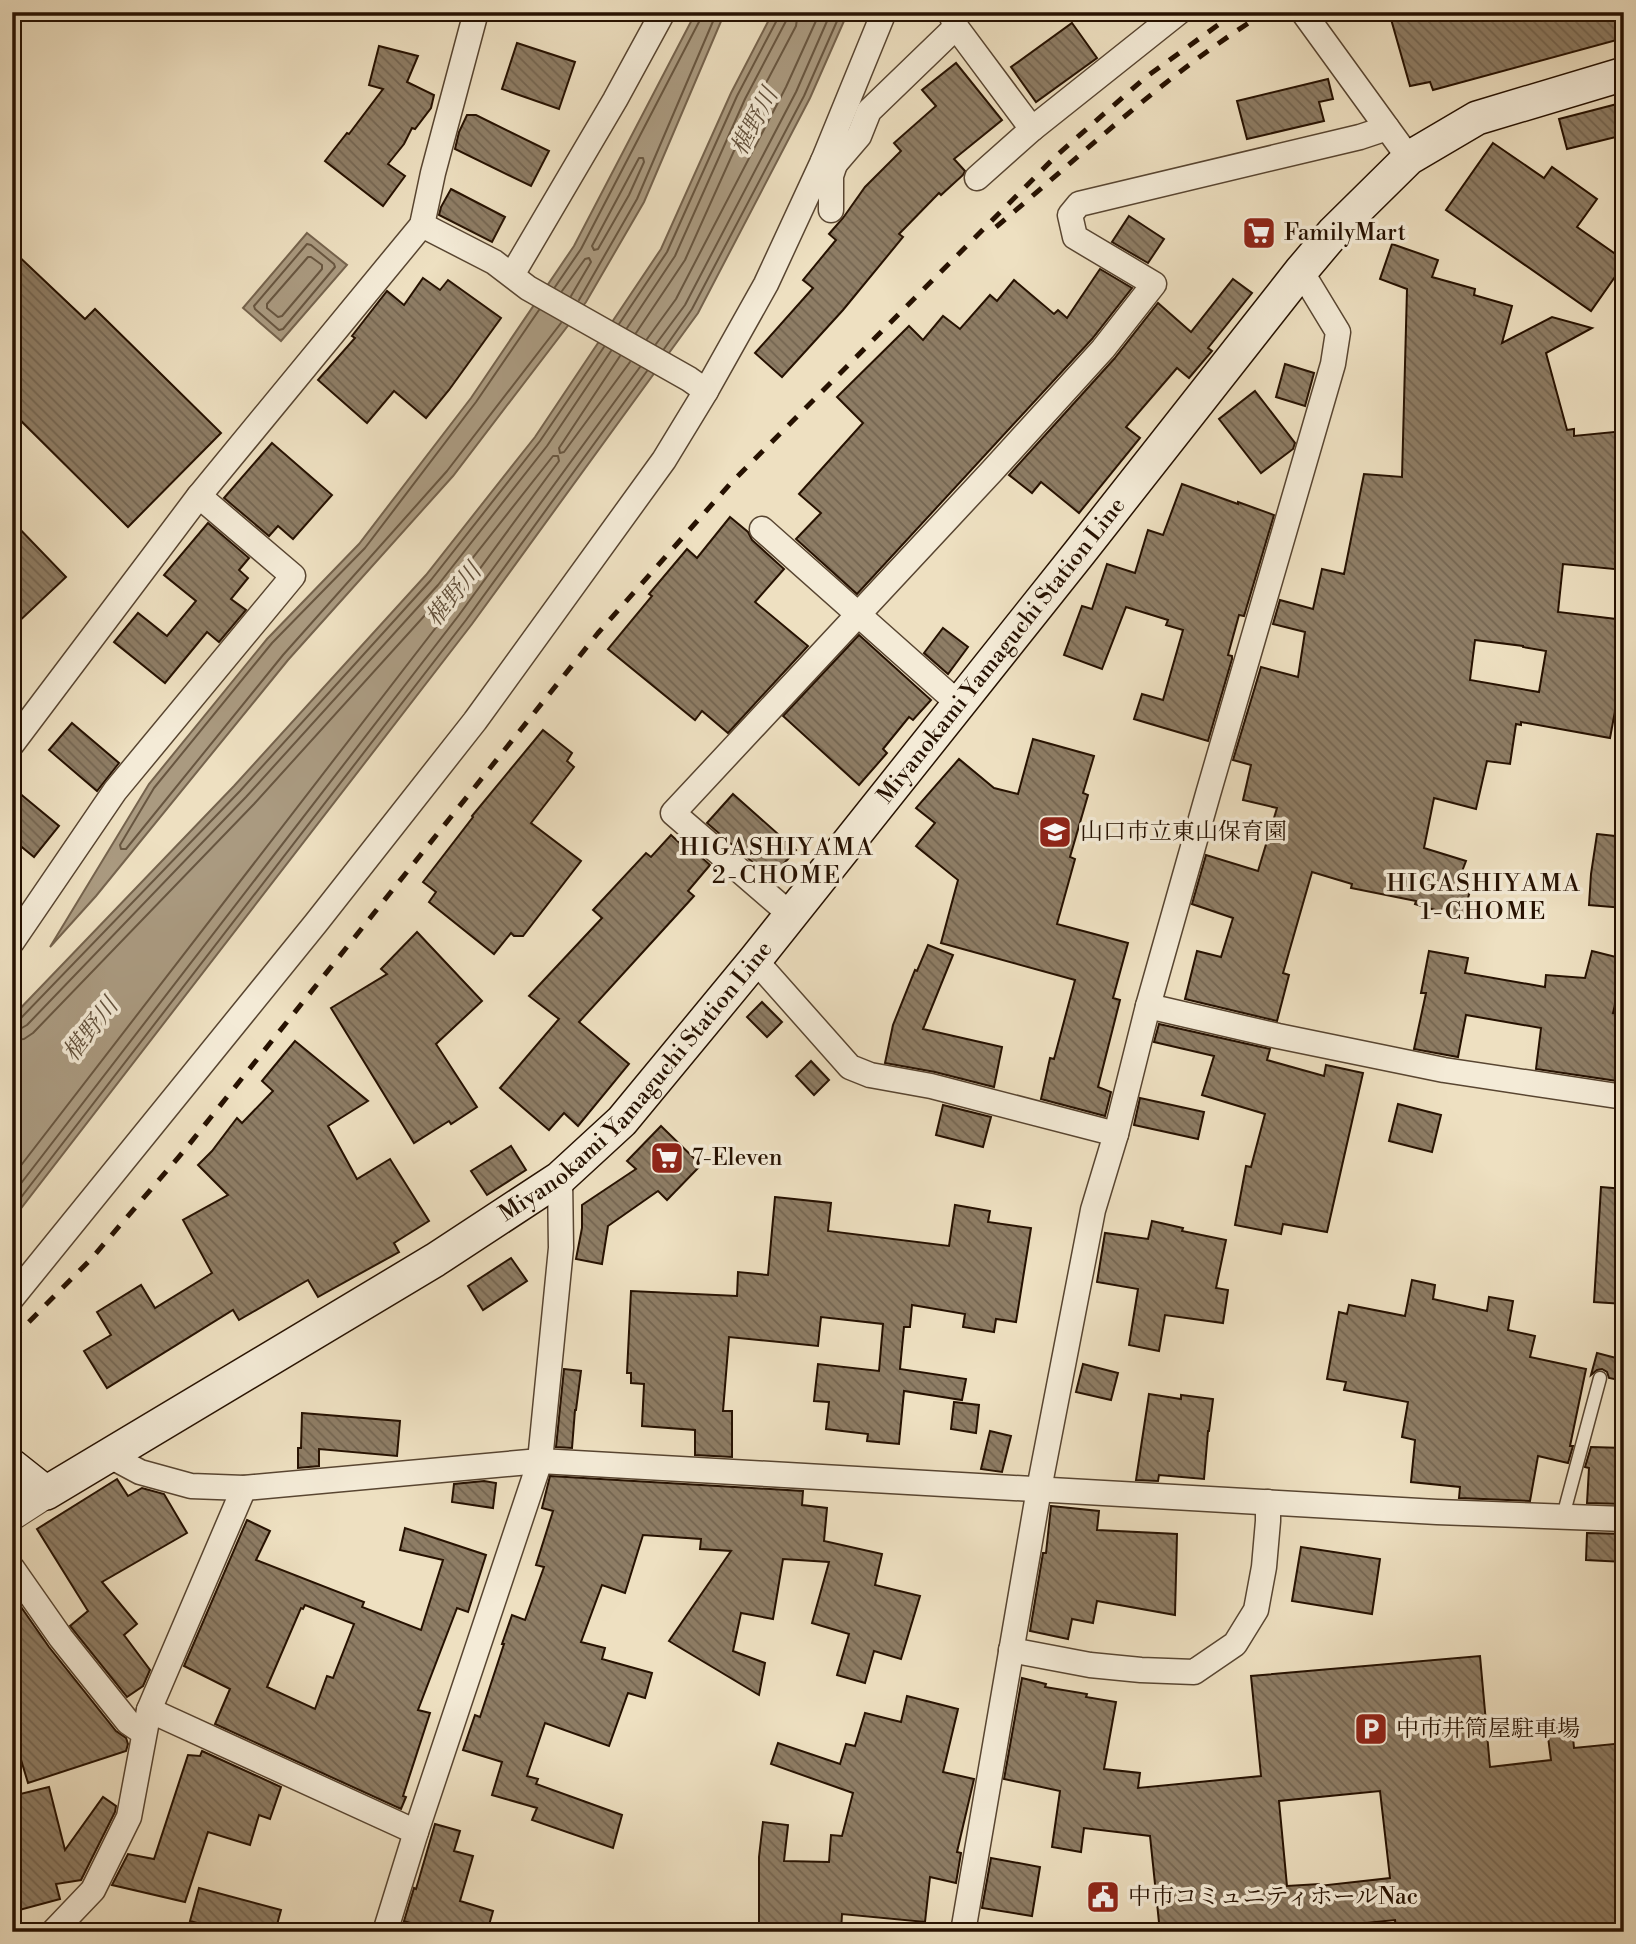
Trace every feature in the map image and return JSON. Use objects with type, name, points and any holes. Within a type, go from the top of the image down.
[{"type":"main road","name":"Miyanokami Yamaguchi Station Line","points":[[46,1493],[435,1260],[560,1178],[622,1121],[755,960],[1334,232],[1409,158],[1477,118],[1624,74]]},
{"type":"main road","points":[[12,1466],[46,1493]]},
{"type":"street","points":[[12,744],[199,496],[422,225],[433,173],[476,12]]},
{"type":"street","points":[[520,281],[663,12]]},
{"type":"street","points":[[12,1298],[316,923],[475,720],[664,460],[698,385],[766,284],[829,163],[884,12]]},
{"type":"street","points":[[977,178],[1032,129],[1179,12]]},
{"type":"street","points":[[1303,12],[1409,158]]},
{"type":"street","points":[[829,163],[859,136],[869,111],[953,20],[1032,129]]},
{"type":"street","points":[[791,915],[673,813],[1094,359],[1154,284],[1075,237],[1070,215],[1079,204],[1360,138],[1387,128]]},
{"type":"street","points":[[829,163],[831,210]]},
{"type":"street","points":[[422,225],[494,262],[520,281],[698,385]]},
{"type":"street","points":[[963,1932],[1039,1489],[1093,1210],[1116,1134],[1148,1006],[1333,364],[1338,332],[1301,271]]},
{"type":"street","points":[[12,942],[116,791],[293,576],[199,496]]},
{"type":"street","points":[[762,528],[959,704]]},
{"type":"street","points":[[755,960],[850,1067],[870,1075],[931,1086],[1116,1134]]},
{"type":"street","points":[[1148,1006],[1444,1070],[1624,1097]]},
{"type":"street","points":[[385,1932],[540,1461],[561,1248],[560,1178]]},
{"type":"street","points":[[110,1456],[141,1472],[191,1486],[244,1488],[540,1461],[1437,1512],[1624,1518]]},
{"type":"street","points":[[53,1932],[93,1890],[130,1817],[147,1722],[244,1488]]},
{"type":"street","points":[[12,1515],[46,1493]]},
{"type":"street","points":[[1011,1650],[1090,1665],[1194,1672],[1235,1644],[1256,1609],[1264,1567],[1269,1521],[1268,1502]]},
{"type":"street","points":[[12,1568],[61,1637],[128,1722],[147,1722],[416,1832]]},
{"type":"lane","points":[[1563,1516],[1600,1378]]},
{"type":"water","points":[[696,12],[725,12],[644,202],[586,302],[453,476],[288,660],[96,896],[50,947],[149,784],[267,639],[359,544],[471,398],[574,246]]},
{"type":"water","name":"椹野川","points":[[773,12],[848,12],[810,98],[698,313],[472,624],[12,1220],[12,1017],[234,786],[426,575],[535,437],[661,249],[731,93]]},
{"type":"water","points":[[307,233],[347,265],[281,341],[243,308]]},
{"type":"building","points":[[1389,12],[1624,12],[1624,38],[1433,90],[1430,82],[1410,86]]},
{"type":"building","points":[[1072,23],[1097,58],[1036,102],[1011,67]]},
{"type":"building","points":[[517,43],[575,62],[559,109],[502,89]]},
{"type":"building","points":[[379,46],[418,56],[407,82],[434,95],[431,108],[415,129],[412,128],[404,144],[388,164],[405,176],[383,206],[325,161],[383,89],[369,85]]},
{"type":"building","points":[[956,63],[1002,120],[954,159],[965,171],[963,175],[941,195],[939,193],[899,234],[903,237],[843,310],[782,377],[755,353],[813,288],[803,280],[836,240],[829,234],[865,187],[901,151],[894,143],[936,106],[922,90]]},
{"type":"building","points":[[1328,79],[1333,99],[1319,102],[1324,121],[1247,139],[1237,101]]},
{"type":"building","points":[[1617,104],[1624,135],[1567,149],[1559,119]]},
{"type":"building","points":[[467,115],[476,115],[549,151],[531,186],[455,149]]},
{"type":"building","points":[[1493,143],[1544,178],[1552,167],[1597,199],[1577,227],[1624,260],[1624,264],[1591,311],[1446,210]]},
{"type":"building","points":[[451,189],[505,217],[492,242],[439,215]]},
{"type":"building","points":[[1129,216],[1164,239],[1148,263],[1112,242]]},
{"type":"building","points":[[1392,244],[1438,260],[1432,277],[1475,289],[1474,295],[1512,306],[1502,343],[1552,317],[1592,328],[1546,353],[1567,430],[1574,429],[1574,436],[1624,431],[1624,570],[1563,564],[1558,612],[1624,620],[1624,663],[1610,738],[1521,722],[1521,725],[1516,724],[1510,764],[1487,761],[1476,809],[1434,798],[1424,848],[1466,861],[1461,874],[1474,878],[1462,918],[1415,904],[1416,901],[1351,888],[1352,884],[1312,872],[1283,973],[1289,975],[1277,1021],[1185,999],[1197,951],[1221,957],[1233,918],[1192,904],[1206,855],[1258,871],[1277,808],[1243,800],[1251,765],[1233,760],[1261,667],[1298,677],[1305,632],[1273,624],[1280,600],[1313,609],[1322,569],[1344,574],[1364,474],[1402,477],[1407,289],[1380,279]],"holes":[[[1475,640],[1546,651],[1539,692],[1470,680]]]},
{"type":"building","points":[[12,250],[85,319],[95,309],[221,433],[128,527],[12,412]]},
{"type":"building","points":[[1100,269],[1132,288],[1092,339],[857,594],[796,539],[821,513],[799,494],[863,423],[837,397],[909,326],[923,340],[943,316],[960,329],[990,295],[997,301],[1014,280],[1054,314],[1058,310],[1067,318]]},
{"type":"building","points":[[423,278],[440,290],[448,280],[501,318],[426,418],[394,391],[367,423],[318,380],[355,338],[352,336],[387,291],[404,305]]},
{"type":"building","points":[[1233,279],[1252,293],[1208,348],[1212,351],[1189,378],[1177,368],[1126,427],[1140,438],[1079,513],[1041,482],[1032,493],[1009,475],[1114,359],[1158,303],[1191,332]]},
{"type":"building","points":[[1285,364],[1314,373],[1305,406],[1276,397]]},
{"type":"building","points":[[1255,391],[1295,443],[1293,449],[1261,473],[1219,419]]},
{"type":"building","points":[[272,443],[332,495],[293,539],[278,526],[269,536],[224,498]]},
{"type":"building","points":[[1182,484],[1274,515],[1244,616],[1239,615],[1228,655],[1232,656],[1232,659],[1208,741],[1134,719],[1142,694],[1163,700],[1183,630],[1166,625],[1168,620],[1126,607],[1102,669],[1064,655],[1082,606],[1092,609],[1107,564],[1135,573],[1148,530],[1163,535]]},
{"type":"building","points":[[730,517],[784,569],[755,602],[808,646],[728,733],[702,711],[695,720],[608,649],[687,549],[697,558]]},
{"type":"building","points":[[12,521],[66,577],[12,628]]},
{"type":"building","points":[[208,523],[249,558],[239,570],[248,578],[231,599],[246,610],[219,642],[207,632],[165,683],[114,642],[138,613],[167,636],[196,601],[164,575]]},
{"type":"building","points":[[943,628],[968,647],[948,674],[924,653]]},
{"type":"building","points":[[859,635],[931,700],[913,720],[909,717],[883,749],[887,753],[859,785],[783,716]]},
{"type":"building","points":[[72,723],[119,763],[97,791],[49,750]]},
{"type":"building","points":[[543,730],[572,753],[567,761],[574,767],[531,823],[581,861],[523,936],[514,936],[511,933],[494,954],[429,902],[436,892],[423,882],[472,816]]},
{"type":"building","points":[[1033,739],[1094,756],[1083,793],[1088,795],[1070,857],[1075,859],[1057,924],[1128,943],[1113,998],[1120,1000],[1098,1087],[1111,1092],[1105,1116],[1041,1099],[1050,1058],[1054,1059],[1075,980],[941,943],[958,880],[916,846],[935,823],[916,808],[959,759],[994,788],[1018,794]]},
{"type":"building","points":[[12,787],[59,826],[34,857],[12,839]]},
{"type":"building","points":[[733,794],[796,850],[771,878],[707,823]]},
{"type":"building","points":[[1597,834],[1624,837],[1624,908],[1589,905]]},
{"type":"building","points":[[671,835],[685,848],[688,845],[710,865],[688,891],[694,896],[579,1022],[629,1064],[578,1126],[564,1113],[549,1130],[500,1088],[559,1019],[529,996],[602,918],[593,910],[646,853],[651,857]]},
{"type":"building","points":[[417,932],[482,1001],[436,1044],[477,1107],[414,1143],[331,1008],[387,974],[381,969]]},
{"type":"building","points":[[928,945],[953,955],[923,1029],[1002,1047],[994,1087],[885,1063],[893,1025]]},
{"type":"building","points":[[1429,951],[1468,958],[1465,973],[1545,987],[1546,975],[1585,978],[1592,951],[1624,959],[1613,1013],[1624,1014],[1624,1082],[1536,1069],[1541,1028],[1466,1015],[1458,1057],[1414,1049],[1426,993],[1421,993]]},
{"type":"building","points":[[762,1002],[782,1022],[767,1037],[747,1017]]},
{"type":"building","points":[[1159,1024],[1270,1049],[1267,1060],[1324,1076],[1326,1065],[1363,1073],[1327,1232],[1283,1224],[1281,1234],[1235,1225],[1246,1166],[1251,1167],[1265,1114],[1202,1095],[1214,1056],[1154,1042]]},
{"type":"building","points":[[295,1041],[368,1101],[328,1126],[357,1179],[390,1159],[429,1221],[394,1243],[399,1252],[318,1297],[308,1280],[239,1320],[233,1310],[107,1388],[84,1351],[111,1335],[97,1312],[141,1285],[155,1308],[212,1273],[183,1220],[228,1195],[198,1165],[237,1118],[242,1123],[273,1091],[262,1081]]},
{"type":"building","points":[[811,1061],[829,1080],[814,1095],[796,1076]]},
{"type":"building","points":[[1140,1098],[1204,1112],[1198,1139],[1134,1125]]},
{"type":"building","points":[[1398,1104],[1441,1115],[1432,1152],[1389,1141]]},
{"type":"building","points":[[943,1105],[991,1117],[983,1147],[936,1135]]},
{"type":"building","points":[[661,1126],[701,1165],[667,1200],[658,1191],[608,1226],[602,1264],[576,1259],[582,1228],[582,1205],[636,1169],[627,1161]]},
{"type":"building","points":[[511,1146],[526,1170],[487,1195],[471,1171]]},
{"type":"building","points":[[1601,1187],[1624,1189],[1624,1304],[1594,1302]]},
{"type":"building","points":[[775,1197],[831,1203],[828,1231],[949,1246],[955,1205],[990,1211],[988,1222],[1031,1228],[1016,1322],[996,1319],[994,1332],[963,1327],[965,1314],[912,1305],[910,1327],[904,1327],[900,1369],[966,1379],[962,1400],[904,1391],[899,1444],[867,1441],[868,1434],[826,1429],[829,1402],[814,1401],[818,1364],[879,1371],[883,1324],[821,1317],[818,1346],[729,1337],[723,1411],[732,1411],[732,1457],[695,1455],[695,1430],[642,1426],[644,1384],[631,1383],[631,1373],[627,1373],[631,1291],[737,1296],[738,1272],[768,1275]]},
{"type":"building","points":[[1152,1221],[1183,1228],[1182,1231],[1226,1240],[1216,1288],[1228,1290],[1223,1323],[1165,1315],[1159,1351],[1129,1345],[1138,1289],[1097,1282],[1105,1233],[1148,1239]]},
{"type":"building","points":[[511,1258],[527,1281],[483,1310],[468,1286]]},
{"type":"building","points":[[1412,1280],[1435,1285],[1433,1299],[1487,1311],[1489,1297],[1513,1301],[1508,1330],[1535,1336],[1530,1357],[1586,1369],[1568,1463],[1538,1456],[1530,1501],[1459,1498],[1460,1487],[1411,1482],[1415,1440],[1402,1437],[1408,1402],[1344,1390],[1346,1382],[1327,1379],[1339,1312],[1347,1314],[1349,1305],[1405,1316]]},
{"type":"building","points":[[1597,1353],[1624,1360],[1624,1381],[1609,1378],[1607,1372],[1602,1369],[1591,1375]]},
{"type":"building","points":[[1083,1364],[1118,1373],[1111,1400],[1076,1392]]},
{"type":"building","points":[[564,1369],[581,1371],[572,1448],[556,1447]]},
{"type":"building","points":[[1149,1394],[1181,1399],[1181,1395],[1213,1399],[1204,1479],[1159,1475],[1158,1481],[1136,1480]]},
{"type":"building","points":[[954,1402],[979,1405],[976,1433],[951,1429]]},
{"type":"building","points":[[302,1413],[400,1421],[397,1456],[319,1449],[319,1466],[298,1468]]},
{"type":"building","points":[[990,1431],[1011,1436],[1002,1472],[981,1469]]},
{"type":"building","points":[[1591,1447],[1624,1448],[1624,1504],[1587,1503],[1589,1468],[1585,1467]]},
{"type":"building","points":[[550,1476],[803,1491],[802,1505],[827,1508],[824,1541],[882,1554],[875,1585],[920,1596],[901,1659],[874,1651],[865,1683],[837,1675],[849,1634],[812,1623],[829,1562],[783,1559],[773,1619],[741,1613],[733,1651],[765,1663],[759,1695],[669,1641],[731,1551],[700,1549],[701,1539],[643,1535],[625,1593],[602,1585],[581,1642],[605,1648],[602,1659],[652,1673],[645,1698],[628,1693],[609,1746],[545,1723],[527,1776],[538,1779],[536,1784],[622,1815],[613,1848],[532,1820],[537,1808],[492,1795],[502,1762],[463,1750],[475,1715],[480,1717],[512,1615],[525,1620],[544,1567],[536,1565],[553,1511],[542,1508]]},
{"type":"building","points":[[117,1479],[128,1496],[142,1488],[164,1494],[187,1533],[102,1582],[137,1624],[124,1635],[150,1670],[143,1686],[127,1697],[70,1626],[88,1611],[37,1529]]},
{"type":"building","points":[[484,1481],[496,1483],[493,1508],[452,1502],[454,1484]]},
{"type":"building","points":[[1051,1506],[1099,1511],[1097,1530],[1177,1534],[1175,1615],[1097,1601],[1093,1623],[1072,1619],[1068,1639],[1030,1631],[1043,1553],[1046,1553]]},
{"type":"building","points":[[247,1520],[270,1531],[256,1560],[364,1602],[362,1607],[421,1630],[443,1560],[400,1550],[405,1528],[486,1555],[468,1612],[457,1608],[418,1710],[430,1713],[401,1809],[215,1724],[230,1689],[184,1666]],"holes":[[[305,1605],[354,1624],[333,1678],[327,1676],[315,1709],[267,1687],[301,1608]]]},
{"type":"building","points":[[1587,1533],[1624,1534],[1624,1562],[1586,1560]]},
{"type":"building","points":[[1301,1547],[1380,1559],[1372,1614],[1292,1601]]},
{"type":"building","points":[[12,1594],[49,1647],[116,1731],[126,1738],[126,1751],[28,1783],[16,1743],[12,1744]]},
{"type":"building","points":[[1480,1656],[1490,1767],[1551,1760],[1547,1729],[1572,1726],[1574,1748],[1624,1743],[1624,1932],[1396,1932],[1395,1920],[1291,1927],[1292,1932],[1160,1932],[1150,1836],[1084,1828],[1081,1852],[1052,1847],[1060,1791],[1004,1779],[1022,1678],[1046,1684],[1045,1687],[1116,1702],[1104,1769],[1140,1773],[1138,1788],[1261,1776],[1251,1676]],"holes":[[[1380,1791],[1390,1878],[1319,1886],[1287,1886],[1279,1801]]]},
{"type":"building","points":[[907,1696],[958,1709],[943,1772],[974,1779],[957,1852],[961,1853],[956,1883],[930,1877],[925,1922],[842,1914],[841,1932],[759,1932],[759,1857],[763,1822],[788,1825],[784,1861],[829,1862],[831,1835],[842,1836],[853,1793],[771,1764],[778,1743],[840,1764],[846,1744],[855,1746],[865,1713],[901,1722]]},
{"type":"building","points":[[202,1751],[281,1787],[270,1819],[259,1815],[250,1845],[208,1832],[185,1902],[112,1885],[128,1854],[154,1859],[188,1755],[200,1756]]},
{"type":"building","points":[[49,1787],[65,1850],[103,1797],[116,1806],[115,1812],[81,1880],[56,1884],[60,1899],[12,1912],[12,1884],[20,1882],[12,1852],[12,1796]]},
{"type":"building","points":[[435,1824],[460,1831],[454,1851],[473,1856],[460,1901],[493,1911],[487,1932],[436,1932],[404,1921]]},
{"type":"building","points":[[991,1858],[1040,1867],[1032,1916],[982,1908]]},
{"type":"building","points":[[199,1888],[281,1910],[275,1932],[230,1932],[190,1921]]},
{"type":"railway","points":[[12,1339],[91,1259],[183,1152],[598,633],[730,484],[1057,155],[1146,77],[1236,12]]},
{"type":"railway","points":[[996,227],[1160,87],[1266,12]]},
{"type":"place","name":"FamilyMart","points":[[1259,233]]},
{"type":"place","name":"山口市立東山保育園","points":[[1055,832]]},
{"type":"place","name":"7-Eleven","points":[[667,1158]]},
{"type":"place","name":"中市井筒屋駐車場","points":[[1371,1729]]},
{"type":"place","name":"中市コミュニティホールNac","points":[[1103,1897]]},
{"type":"district","name":"HIGASHIYAMA 2-CHOME","points":[[777,862]]},
{"type":"district","name":"HIGASHIYAMA 1-CHOME","points":[[1484,898]]}]
